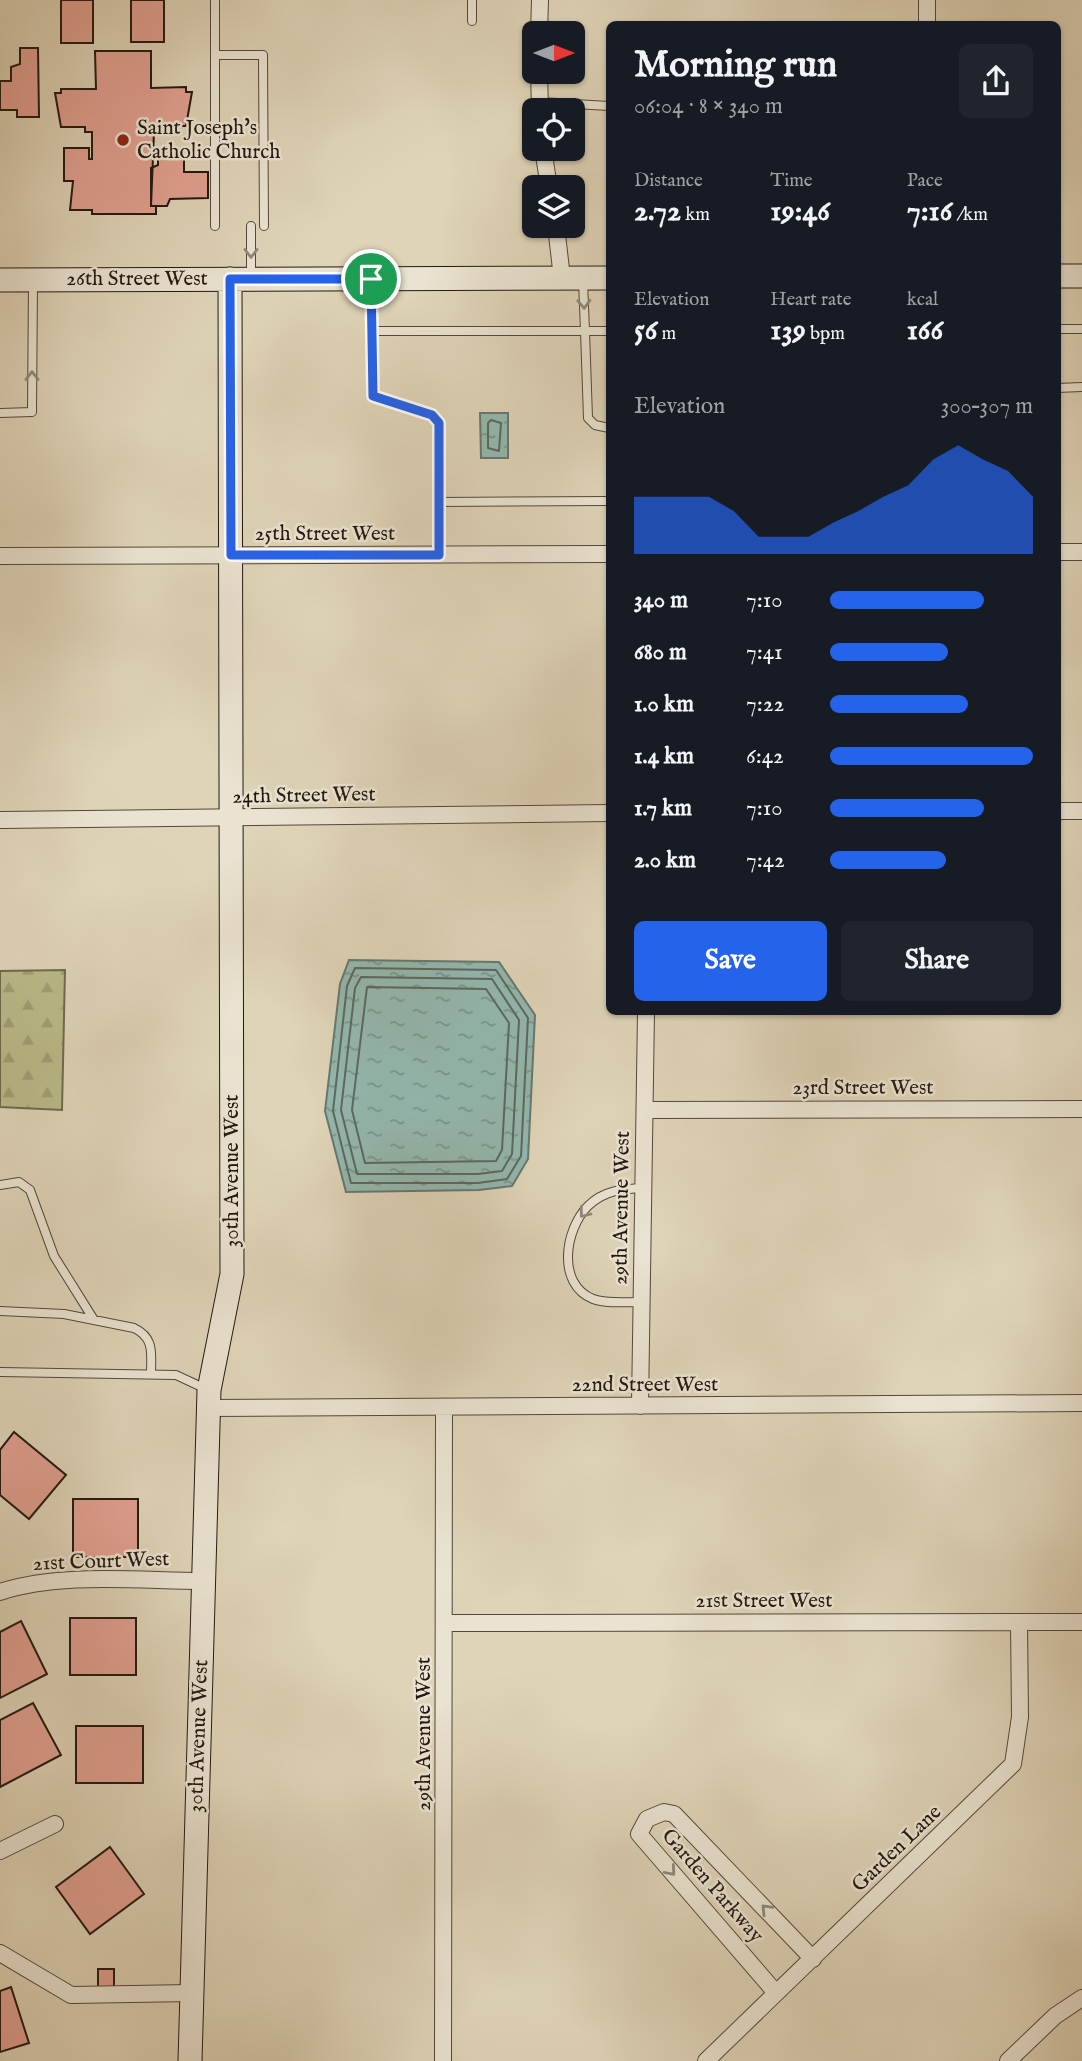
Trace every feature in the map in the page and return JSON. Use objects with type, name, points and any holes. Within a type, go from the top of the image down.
[{"type":"street","points":[[539,21],[540,0]]},
{"type":"street","points":[[927,0],[927,21]]},
{"type":"street","points":[[560,238],[572,278]]},
{"type":"street","points":[[1061,276],[1082,276]]},
{"type":"street","name":"26th Street West","points":[[0,280],[606,278]]},
{"type":"street","name":"30th Avenue West","points":[[190,2061],[209,1399],[232,1274],[231,555],[240,279]]},
{"type":"street","points":[[1061,552],[1082,552]]},
{"type":"street","name":"25th Street West","points":[[0,556],[606,554]]},
{"type":"street","points":[[1061,811],[1082,811]]},
{"type":"street","name":"24th Street West","points":[[0,820],[606,813]]},
{"type":"street","name":"29th Avenue West","points":[[640,1406],[646,1015]]},
{"type":"street","name":"23rd Street West","points":[[645,1110],[1082,1109]]},
{"type":"street","name":"22nd Street West","points":[[209,1399],[444,1407],[1082,1404]]},
{"type":"street","name":"29th Avenue West","points":[[443,2061],[444,1407]]},
{"type":"street","name":"21st Court West","points":[[0,1592],[16,1587],[67,1581],[203,1581]]},
{"type":"street","name":"Garden Lane","points":[[706,2061],[1013,1764],[1020,1717],[1019,1622]]},
{"type":"street","name":"21st Street West","points":[[445,1623],[1082,1622]]},
{"type":"street","name":"Garden Parkway","points":[[776,1993],[639,1834],[647,1819],[664,1812],[674,1814],[813,1959]]},
{"type":"street","points":[[0,1851],[55,1824]]},
{"type":"street","points":[[0,1953],[71,1994],[192,1993]]},
{"type":"street","points":[[1008,2061],[1055,2016],[1082,1998]]},
{"type":"lane","points":[[215,0],[215,226]]},
{"type":"lane","points":[[472,0],[472,21]]},
{"type":"lane","points":[[215,55],[263,55],[264,226]]},
{"type":"lane","points":[[585,106],[606,106]]},
{"type":"lane","points":[[240,279],[251,226]]},
{"type":"lane","points":[[572,278],[585,331],[588,418],[595,425],[606,427]]},
{"type":"lane","points":[[371,279],[373,396],[432,415],[439,423],[439,555]]},
{"type":"lane","points":[[0,413],[32,412],[33,280]]},
{"type":"lane","points":[[1061,329],[1082,329]]},
{"type":"lane","points":[[372,331],[606,331]]},
{"type":"lane","points":[[1061,388],[1082,387]]},
{"type":"lane","points":[[439,502],[606,501]]},
{"type":"lane","points":[[0,1185],[19,1182],[30,1191],[54,1256],[94,1320]]},
{"type":"lane","points":[[642,1302],[594,1300],[578,1288],[569,1269],[568,1248],[574,1227],[589,1205],[614,1190],[644,1188]]},
{"type":"lane","points":[[0,1311],[64,1314],[144,1333],[150,1342],[150,1374]]},
{"type":"lane","points":[[0,1372],[176,1375],[209,1399]]},
{"type":"green space","points":[[65,970],[62,1110],[0,1107],[0,971]]},
{"type":"water","points":[[480,413],[508,413],[508,458],[481,458]]},
{"type":"water","points":[[349,960],[499,962],[535,1015],[528,1159],[512,1186],[479,1190],[346,1192],[325,1111],[340,984]]},
{"type":"building","points":[[61,0],[93,0],[93,43],[61,43]]},
{"type":"building","points":[[131,0],[164,0],[164,42],[131,42]]},
{"type":"building","points":[[20,48],[38,48],[39,117],[17,117],[17,110],[0,110],[0,81],[11,81],[11,67],[20,64]]},
{"type":"building","name":"Saint Joseph's Catholic Church","points":[[95,51],[151,51],[151,88],[186,87],[186,92],[192,92],[186,126],[162,126],[162,132],[154,132],[151,206],[156,206],[156,214],[92,214],[92,210],[70,210],[73,181],[64,181],[64,148],[89,148],[89,159],[92,159],[92,132],[85,132],[85,127],[61,127],[55,93],[61,93],[61,89],[96,89]]},
{"type":"building","points":[[158,150],[184,150],[184,172],[208,172],[208,198],[170,199],[167,206],[151,206],[151,168],[158,165]]},
{"type":"building","points":[[14,1432],[66,1475],[29,1519],[0,1495],[0,1450]]},
{"type":"building","points":[[73,1499],[138,1499],[138,1557],[73,1557]]},
{"type":"building","points":[[70,1618],[136,1618],[136,1675],[70,1675]]},
{"type":"building","points":[[21,1621],[47,1674],[0,1698],[0,1632]]},
{"type":"building","points":[[33,1703],[61,1755],[0,1787],[0,1720]]},
{"type":"building","points":[[76,1726],[143,1726],[143,1783],[76,1783]]},
{"type":"building","points":[[110,1847],[144,1894],[90,1934],[56,1887]]},
{"type":"building","points":[[98,1969],[114,1969],[114,2002],[98,2002]]},
{"type":"building","points":[[11,1987],[29,2043],[0,2052],[0,1991]]},
{"type":"place","name":"Saint Joseph's Catholic Church","points":[[123,140]]},
{"type":"route","points":[[230,279],[371,279],[373,396],[432,415],[439,423],[439,555],[231,555],[230,279]]}]
